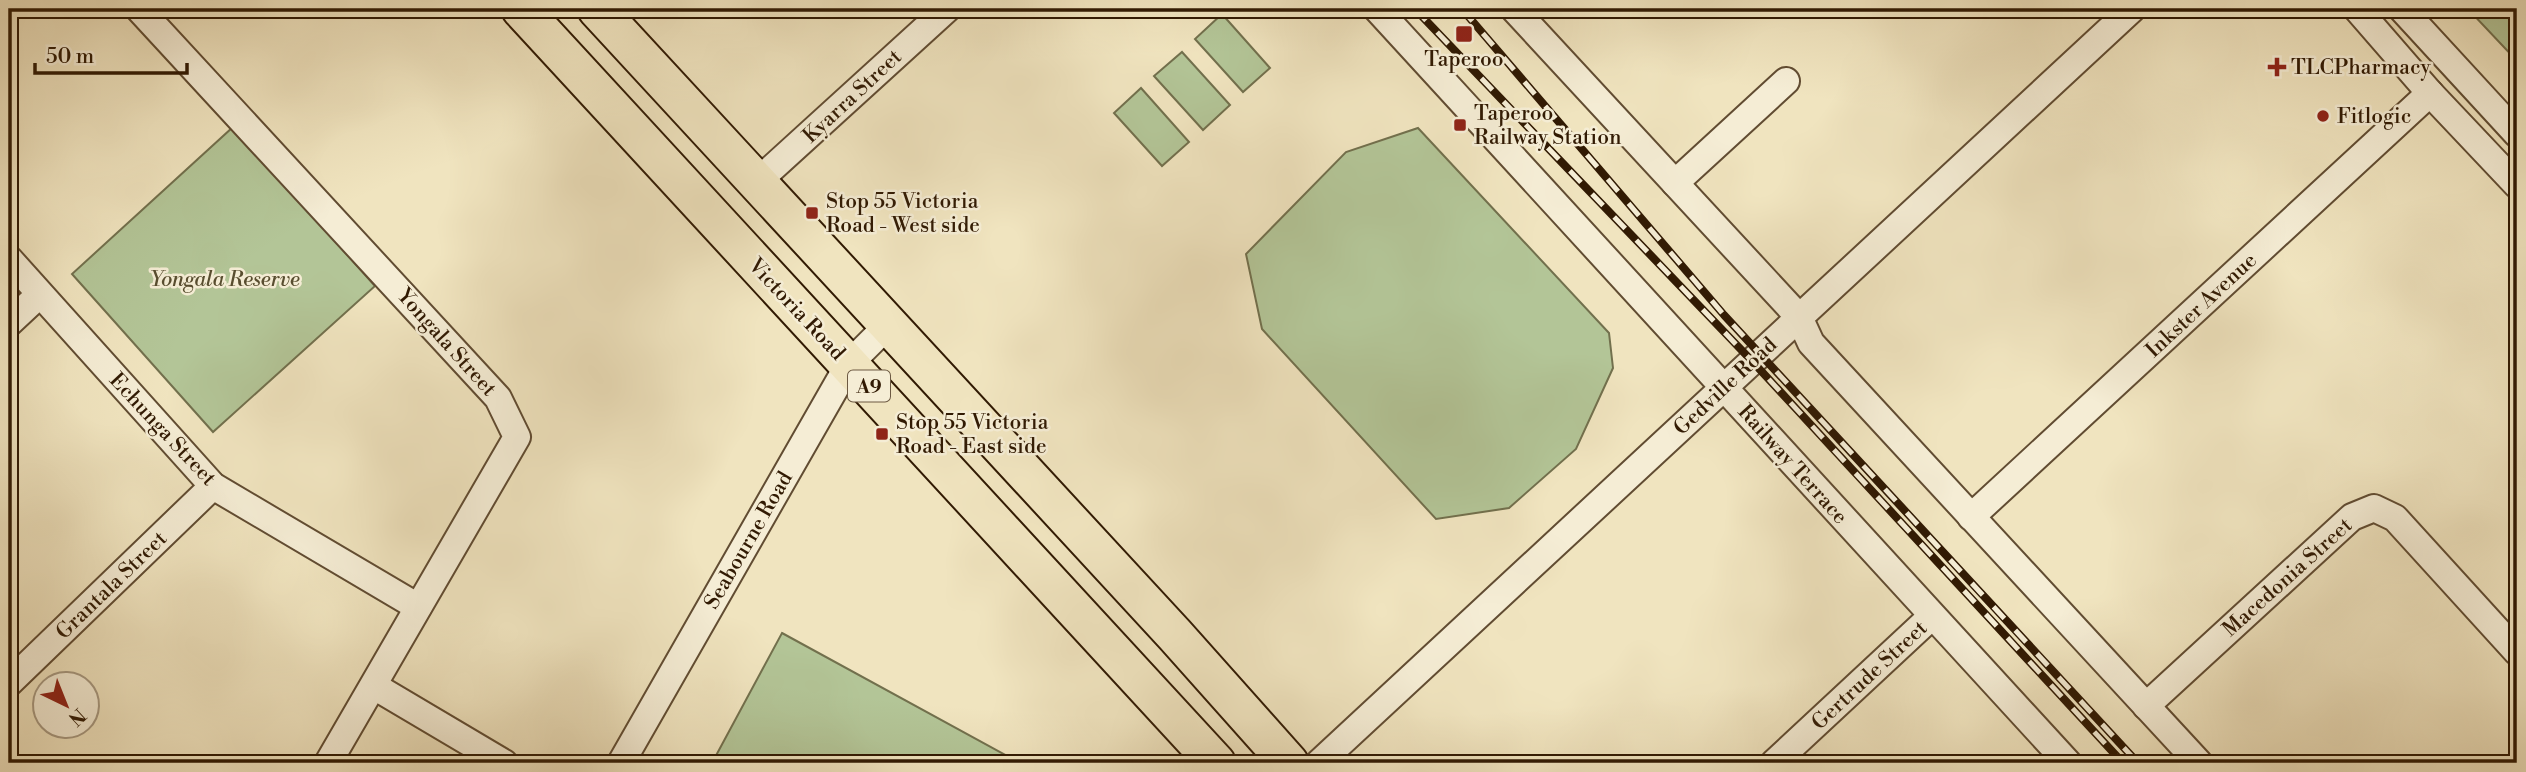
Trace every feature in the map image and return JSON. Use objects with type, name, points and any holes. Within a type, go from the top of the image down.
[{"type":"highway","name":"Victoria Road","points":[[521,9],[1216,763]]},
{"type":"highway","name":"A9","points":[[597,9],[1175,635],[1289,763]]},
{"type":"street","name":"Yongala Street","points":[[139,9],[498,398],[517,437],[328,763]]},
{"type":"street","name":"Kyarra Street","points":[[757,182],[947,9]]},
{"type":"street","name":"Railway Terrace","points":[[1377,9],[2068,763]]},
{"type":"street","points":[[1514,9],[1799,317],[1811,343],[2199,763]]},
{"type":"street","name":"Gedville Road","points":[[1319,763],[2132,9]]},
{"type":"street","points":[[2357,9],[2430,93],[2517,185]]},
{"type":"street","points":[[2402,9],[2517,134]]},
{"type":"street","points":[[1675,183],[1786,81]]},
{"type":"street","name":"Inkster Avenue","points":[[1971,517],[2430,93]]},
{"type":"street","name":"Echunga Street","points":[[9,259],[213,486],[418,607]]},
{"type":"street","points":[[9,323],[39,295]]},
{"type":"street","name":"Seabourne Road","points":[[621,763],[849,364],[887,326]]},
{"type":"street","name":"Grantala Street","points":[[9,683],[213,486]]},
{"type":"street","name":"Macedonia Street","points":[[2146,706],[2351,517],[2374,508],[2395,518],[2517,652]]},
{"type":"street","name":"Gertrude Street","points":[[1774,763],[1933,616]]},
{"type":"street","points":[[373,687],[504,763]]},
{"type":"green space","points":[[2468,9],[2517,9],[2517,61]]},
{"type":"green space","points":[[1222,14],[1270,68],[1243,92],[1195,39]]},
{"type":"green space","points":[[1182,52],[1230,105],[1203,130],[1154,76]]},
{"type":"green space","points":[[1141,88],[1189,142],[1162,166],[1114,113]]},
{"type":"green space","name":"Yongala Reserve","points":[[233,127],[375,286],[213,432],[72,274]]},
{"type":"green space","points":[[1418,128],[1609,333],[1613,368],[1576,449],[1509,508],[1436,519],[1262,329],[1246,254],[1346,152]]},
{"type":"green space","points":[[782,633],[1020,763],[712,763]]},
{"type":"railway","points":[[1415,9],[1752,361],[2123,763]]},
{"type":"railway","points":[[1462,9],[1724,315],[2138,763]]},
{"type":"place","name":"Taperoo","points":[[1464,34]]},
{"type":"place","name":"TLCPharmacy","points":[[2277,67]]},
{"type":"place","name":"Fitlogic","points":[[2323,116]]},
{"type":"place","name":"Taperoo Railway Station","points":[[1460,125]]},
{"type":"place","name":"Stop 55 Victoria Road - West side","points":[[812,213]]},
{"type":"place","name":"Stop 55 Victoria Road - East side","points":[[882,434]]}]
